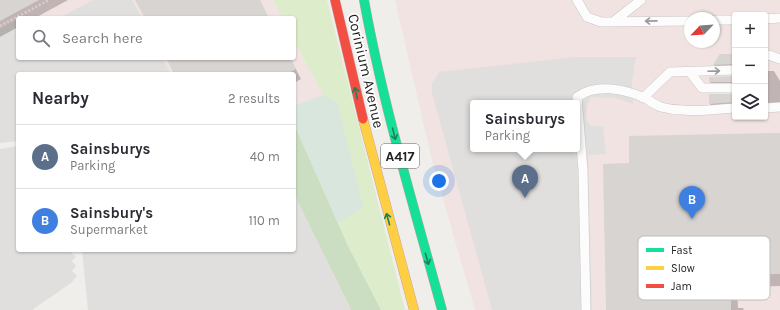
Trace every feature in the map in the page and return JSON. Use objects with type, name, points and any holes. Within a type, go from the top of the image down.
[{"type":"highway","name":"Corinium Avenue","points":[[335,0],[373,161],[414,310]]},
{"type":"highway","name":"Corinium Avenue","points":[[364,0],[371,38],[400,156],[442,310]]},
{"type":"lane","points":[[577,0],[587,17],[601,22],[684,21]]},
{"type":"lane","points":[[613,22],[641,0]]},
{"type":"lane","points":[[768,19],[780,18]]},
{"type":"lane","points":[[720,20],[732,20]]},
{"type":"lane","points":[[768,56],[780,59]]},
{"type":"lane","points":[[643,98],[670,72],[732,70]]},
{"type":"lane","points":[[690,72],[702,88],[732,88]]},
{"type":"lane","points":[[577,100],[577,97],[582,93],[594,90],[614,89],[643,98],[661,106],[682,110],[700,111],[732,108]]},
{"type":"lane","points":[[768,108],[780,107]]},
{"type":"lane","points":[[580,134],[583,170],[586,310]]},
{"type":"path","points":[[19,16],[49,0]]},
{"type":"path","points":[[0,26],[16,18]]},
{"type":"shaded area","points":[[0,0],[273,0],[281,16],[16,16],[16,60],[296,60],[296,44],[323,95],[296,105],[296,72],[16,72],[16,141],[0,143]]},
{"type":"shaded area","points":[[93,0],[132,0],[141,16],[63,16]]},
{"type":"shaded area","points":[[395,0],[780,0],[780,310],[475,310],[432,161]]},
{"type":"shaded area","points":[[16,20],[16,60],[163,60],[170,72],[16,72],[16,141],[0,143],[0,29]]},
{"type":"shaded area","points":[[575,57],[636,57],[632,83],[633,104],[615,98],[591,97],[587,106],[586,119],[591,126],[603,126],[606,154],[588,155],[592,310],[492,310],[432,93],[432,84],[439,72]]},
{"type":"shaded area","points":[[323,95],[337,102],[363,207],[338,223],[296,128],[296,105]]},
{"type":"shaded area","points":[[16,146],[16,252],[71,252],[76,257],[72,261],[76,266],[72,271],[77,276],[71,283],[32,310],[0,310],[0,149]]},
{"type":"shaded area","points":[[296,198],[351,310],[88,310],[82,252],[296,252]]},
{"type":"green space","points":[[273,0],[327,0],[405,310],[381,310],[348,246],[296,129],[296,105],[323,95],[296,44],[296,16],[281,16]]},
{"type":"green space","points":[[296,129],[348,246],[381,310],[351,310],[296,198]]},
{"type":"building","points":[[0,0],[39,0],[0,21]]},
{"type":"building","points":[[135,0],[260,0],[268,16],[144,16]]},
{"type":"building","points":[[720,54],[732,54],[732,64],[713,65]]},
{"type":"building","points":[[167,60],[291,60],[296,69],[291,72],[173,72]]},
{"type":"building","points":[[732,76],[732,82],[709,82],[709,77]]},
{"type":"building","points":[[709,94],[732,94],[732,102],[709,104]]},
{"type":"building","points":[[780,133],[780,274],[770,274],[770,236],[638,236],[638,300],[731,300],[731,310],[606,310],[603,164],[629,163],[629,136]]},
{"type":"traffic: fast","points":[[364,0],[380,78],[442,310]]},
{"type":"traffic: slow","points":[[363,119],[414,310]]},
{"type":"traffic: jam","points":[[335,0],[363,119]]},
{"type":"place","name":"Sainsburys","points":[[525,198]]},
{"type":"place","name":"Sainsbury's","points":[[692,219]]}]
